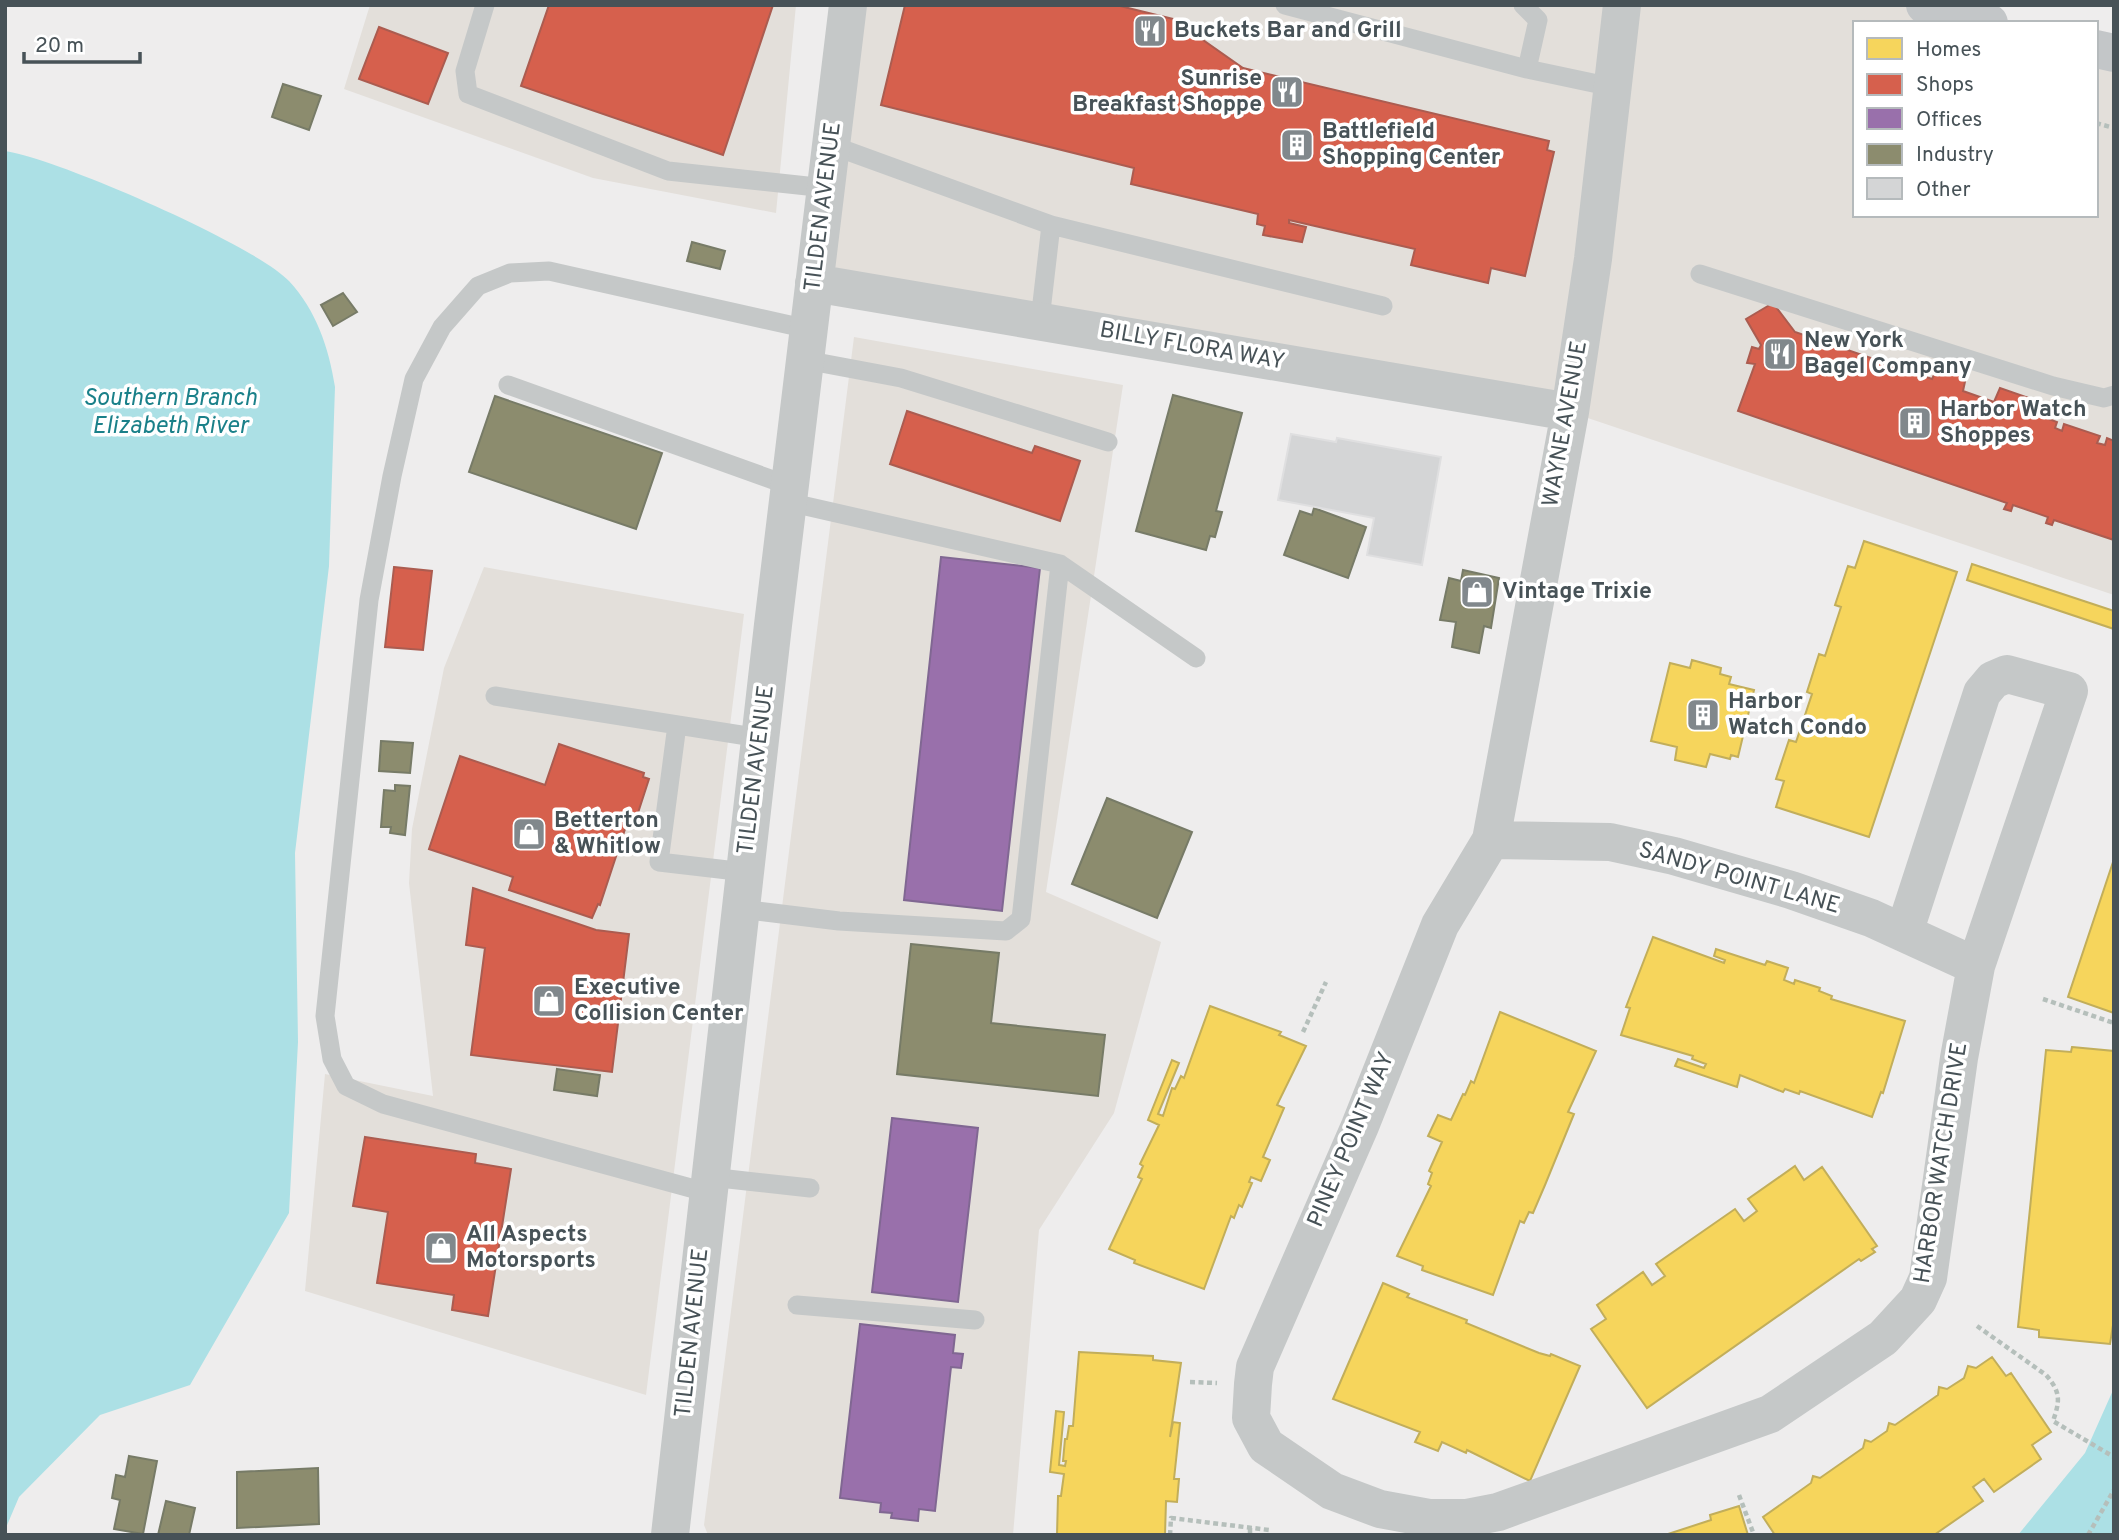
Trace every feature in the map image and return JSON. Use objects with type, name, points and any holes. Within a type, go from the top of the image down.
[{"type":"main road","points":[[1925,5],[1982,21]]},
{"type":"street","name":"TILDEN AVENUE","points":[[670,1535],[760,738],[848,5]]},
{"type":"street","name":"WAYNE AVENUE","points":[[1491,841],[1570,412],[1593,259],[1622,5]]},
{"type":"street","name":"BILLY FLORA WAY","points":[[814,283],[1570,412]]},
{"type":"street","name":"HARBOR WATCH DRIVE","points":[[1266,1446],[1332,1491],[1380,1509],[1430,1518],[1478,1516],[1504,1510],[1770,1414],[1883,1338],[1918,1300],[1928,1278],[1959,1058],[1976,966],[2069,691],[2007,674],[1993,680],[1982,693],[1904,933]]},
{"type":"street","name":"SANDY POINT LANE","points":[[1491,841],[1610,842],[1674,856],[1790,890],[1904,933],[1976,966]]},
{"type":"street","name":"PINEY POINT WAY","points":[[1266,1446],[1251,1418],[1255,1367],[1360,1126],[1440,926],[1491,841]]},
{"type":"lane","points":[[485,5],[465,71],[468,94],[668,171],[826,188]]},
{"type":"lane","points":[[1285,5],[1527,69],[1612,87]]},
{"type":"lane","points":[[1523,5],[1538,20],[1527,69]]},
{"type":"lane","points":[[831,145],[1051,225],[1383,306]]},
{"type":"lane","points":[[1040,320],[1051,225]]},
{"type":"lane","points":[[810,1188],[710,1185],[383,1104],[346,1086],[332,1059],[325,1016],[369,600],[391,476],[414,379],[442,327],[478,286],[510,273],[549,271],[807,345],[901,378],[1108,442]]},
{"type":"lane","points":[[1700,274],[2053,386],[2104,398],[2114,395]]},
{"type":"lane","points":[[508,385],[789,494],[1060,564],[1196,658]]},
{"type":"lane","points":[[677,725],[659,862],[839,921],[1006,931],[1021,919],[1060,564]]},
{"type":"lane","points":[[495,696],[760,738]]},
{"type":"lane","points":[[797,1305],[975,1320]]},
{"type":"path","points":[[1303,1032],[1326,982]]},
{"type":"path","points":[[2043,999],[2114,1023]]},
{"type":"path","points":[[1977,1326],[2046,1375],[2055,1385],[2060,1399],[2053,1421],[2114,1457]]},
{"type":"path","points":[[2088,1535],[2114,1490]]},
{"type":"path","points":[[1739,1495],[1754,1535]]},
{"type":"path","points":[[1170,1535],[1171,1518],[1269,1530]]},
{"type":"path","points":[[1250,1528],[1250,1535]]},
{"type":"shaded area","points":[[370,5],[796,5],[776,213],[593,178],[344,89]]},
{"type":"shaded area","points":[[848,5],[1944,5],[2000,21],[1853,21],[1853,217],[2098,217],[2098,48],[2114,52],[2114,595],[1570,412],[814,283]]},
{"type":"shaded area","points":[[854,337],[1123,385],[1046,892],[1161,942],[1114,1113],[1039,1230],[1013,1535],[708,1535],[704,1525]]},
{"type":"shaded area","points":[[484,567],[744,614],[646,1395],[305,1291],[325,1074],[433,1096],[409,883],[412,829],[444,668]]},
{"type":"water","name":"Southern Branch Elizabeth River","points":[[5,151],[66,169],[153,205],[237,246],[269,265],[289,281],[307,304],[325,344],[335,387],[329,566],[295,853],[298,1042],[289,1213],[190,1385],[100,1415],[19,1497],[5,1530]]},
{"type":"water","points":[[2114,1388],[2114,1535],[2018,1535],[2085,1453]]},
{"type":"building: Homes","points":[[1864,541],[1957,572],[1869,837],[1776,807],[1784,781],[1776,779],[1789,740],[1796,742],[1812,694],[1807,692],[1819,654],[1825,656],[1841,607],[1835,605],[1848,566],[1855,568]]},
{"type":"building: Homes","points":[[1972,564],[2114,611],[2114,629],[1967,580]]},
{"type":"building: Homes","name":"Harbor Watch Condo","points":[[1692,660],[1721,668],[1720,674],[1731,677],[1729,684],[1754,690],[1738,757],[1731,755],[1730,759],[1710,754],[1706,767],[1675,760],[1677,747],[1651,741],[1670,663],[1690,668]]},
{"type":"building: Homes","points":[[2114,859],[2114,1013],[2068,997]]},
{"type":"building: Homes","points":[[1653,937],[1724,963],[1725,960],[1714,956],[1716,949],[1765,965],[1767,961],[1788,968],[1784,980],[1794,984],[1795,980],[1820,988],[1819,991],[1832,996],[1831,999],[1905,1021],[1883,1093],[1881,1092],[1872,1117],[1800,1091],[1799,1094],[1785,1089],[1783,1092],[1740,1075],[1737,1087],[1675,1066],[1678,1059],[1704,1068],[1706,1064],[1692,1059],[1693,1056],[1621,1035],[1630,1008],[1626,1007]]},
{"type":"building: Homes","points":[[1210,1006],[1281,1032],[1279,1035],[1306,1046],[1277,1105],[1284,1108],[1263,1157],[1270,1160],[1261,1181],[1251,1177],[1249,1182],[1252,1183],[1242,1207],[1239,1205],[1234,1218],[1231,1216],[1204,1289],[1134,1263],[1135,1260],[1109,1249],[1142,1179],[1138,1177],[1143,1166],[1140,1164],[1159,1125],[1148,1120],[1172,1060],[1179,1063],[1158,1114],[1163,1116],[1172,1088],[1175,1089],[1181,1076],[1184,1078]]},
{"type":"building: Homes","points":[[1500,1012],[1596,1051],[1568,1112],[1574,1114],[1545,1185],[1533,1213],[1529,1212],[1524,1223],[1520,1221],[1493,1295],[1422,1270],[1423,1266],[1397,1256],[1431,1186],[1428,1184],[1432,1173],[1429,1171],[1442,1142],[1428,1136],[1438,1115],[1451,1120],[1471,1081],[1474,1083]]},
{"type":"building: Homes","points":[[2072,1047],[2114,1051],[2114,1319],[2110,1344],[2039,1337],[2039,1330],[2018,1327],[2046,1050],[2071,1052]]},
{"type":"building: Homes","points":[[1795,1166],[1804,1180],[1822,1167],[1877,1246],[1872,1249],[1875,1252],[1861,1261],[1859,1259],[1647,1408],[1591,1329],[1606,1319],[1597,1305],[1643,1272],[1652,1285],[1665,1276],[1656,1264],[1735,1209],[1744,1221],[1757,1211],[1748,1199]]},
{"type":"building: Homes","points":[[1383,1283],[1409,1294],[1407,1297],[1467,1320],[1466,1323],[1539,1353],[1551,1354],[1580,1366],[1530,1481],[1467,1450],[1466,1453],[1442,1442],[1438,1451],[1415,1442],[1420,1432],[1333,1399]]},
{"type":"building: Homes","points":[[1079,1352],[1153,1356],[1153,1360],[1181,1363],[1170,1437],[1173,1422],[1180,1423],[1174,1479],[1179,1479],[1177,1502],[1166,1501],[1165,1535],[1057,1535],[1058,1496],[1061,1496],[1064,1474],[1050,1472],[1056,1411],[1064,1412],[1059,1465],[1065,1466],[1065,1439],[1069,1426],[1073,1426]]},
{"type":"building: Homes","points":[[1992,1357],[2006,1376],[2011,1373],[2051,1432],[2032,1445],[2041,1459],[1994,1492],[1984,1479],[1973,1487],[1983,1501],[1934,1535],[1775,1535],[1763,1517],[1811,1483],[1813,1476],[1820,1478],[1863,1448],[1865,1440],[1871,1442],[1887,1431],[1889,1423],[1895,1425],[1938,1395],[1939,1387],[1947,1389],[1964,1378],[1968,1366],[1976,1368]]},
{"type":"building: Homes","points":[[1739,1506],[1748,1535],[1665,1535],[1711,1520],[1710,1515]]},
{"type":"building: Shops","points":[[549,5],[773,5],[723,155],[521,86]]},
{"type":"building: Shops","name":"Battlefield Shopping Center","points":[[905,5],[1116,5],[1173,19],[1243,68],[1549,141],[1547,150],[1554,152],[1525,276],[1491,268],[1488,283],[1411,265],[1415,249],[1289,220],[1289,223],[1306,227],[1302,242],[1263,235],[1265,226],[1257,224],[1258,214],[1131,184],[1134,168],[881,105]]},
{"type":"building: Shops","points":[[379,27],[448,53],[428,104],[359,79]]},
{"type":"building: Shops","name":"Harbor Watch Shoppes","points":[[1773,303],[1795,332],[1932,379],[1938,367],[1966,377],[1963,391],[1994,402],[2000,388],[2029,398],[2025,410],[2057,422],[2055,428],[2062,431],[2064,424],[2100,436],[2097,443],[2105,445],[2107,438],[2114,441],[2114,540],[2054,520],[2052,525],[2046,523],[2048,517],[2013,505],[2011,511],[2004,509],[2007,503],[1738,411],[1755,364],[1747,363],[1752,347],[1759,349],[1761,345],[1746,319]]},
{"type":"building: Shops","points":[[907,411],[1032,453],[1035,446],[1080,461],[1060,521],[890,464]]},
{"type":"building: Shops","points":[[394,567],[432,571],[423,650],[385,647]]},
{"type":"building: Shops","name":"Betterton & Whitlow","points":[[559,744],[644,773],[643,777],[649,779],[636,819],[629,817],[600,905],[598,904],[592,918],[509,890],[513,877],[429,849],[460,756],[545,785]]},
{"type":"building: Shops","name":"Executive Collision Center","points":[[473,888],[596,930],[629,934],[612,1072],[471,1055],[485,948],[466,945]]},
{"type":"building: Shops","name":"All Aspects Motorsports","points":[[365,1137],[476,1154],[475,1163],[511,1169],[488,1316],[452,1310],[454,1295],[377,1283],[388,1212],[353,1206]]},
{"type":"building: Offices","points":[[941,557],[1040,568],[1002,911],[904,900]]},
{"type":"building: Offices","points":[[892,1118],[978,1128],[958,1302],[872,1292]]},
{"type":"building: Offices","points":[[860,1324],[955,1335],[953,1353],[963,1354],[961,1368],[951,1367],[935,1511],[919,1509],[918,1521],[891,1518],[892,1513],[880,1512],[881,1503],[840,1498]]},
{"type":"building: Industry","points":[[283,84],[321,96],[309,130],[272,117]]},
{"type":"building: Industry","points":[[692,242],[725,251],[720,269],[687,261]]},
{"type":"building: Industry","points":[[343,293],[357,312],[333,326],[321,305]]},
{"type":"building: Industry","points":[[1173,395],[1242,413],[1216,511],[1222,512],[1215,537],[1210,536],[1206,550],[1136,531]]},
{"type":"building: Industry","points":[[495,396],[662,453],[636,529],[469,472]]},
{"type":"building: Industry","points":[[1314,508],[1366,527],[1348,578],[1284,555],[1300,511],[1312,515]]},
{"type":"building: Industry","points":[[1463,570],[1499,578],[1491,628],[1484,626],[1479,653],[1452,647],[1456,622],[1440,620],[1449,578],[1461,581]]},
{"type":"building: Industry","points":[[381,741],[413,743],[410,773],[379,771]]},
{"type":"building: Industry","points":[[395,785],[410,786],[405,835],[390,833],[391,827],[381,827],[384,790],[395,791]]},
{"type":"building: Industry","points":[[1107,798],[1192,832],[1157,918],[1072,884]]},
{"type":"building: Industry","points":[[911,944],[999,953],[991,1023],[1105,1035],[1098,1096],[897,1074]]},
{"type":"building: Industry","points":[[557,1069],[600,1075],[597,1096],[554,1090]]},
{"type":"building: Industry","points":[[129,1456],[157,1461],[143,1534],[114,1529],[120,1500],[112,1498],[116,1475],[125,1477]]},
{"type":"building: Industry","points":[[318,1468],[319,1524],[237,1528],[237,1472]]},
{"type":"building: Industry","points":[[166,1501],[195,1508],[189,1535],[158,1535]]},
{"type":"building: Other","points":[[1291,434],[1336,442],[1337,438],[1441,457],[1422,565],[1367,555],[1374,518],[1278,500]]},
{"type":"place","name":"Buckets Bar and Grill","points":[[1150,31]]},
{"type":"place","name":"Sunrise Breakfast Shoppe","points":[[1287,92]]},
{"type":"place","name":"Battlefield Shopping Center","points":[[1297,145]]},
{"type":"place","name":"New York Bagel Company","points":[[1780,354]]},
{"type":"place","name":"Harbor Watch Shoppes","points":[[1915,423]]},
{"type":"place","name":"Vintage Trixie","points":[[1477,592]]},
{"type":"place","name":"Harbor Watch Condo","points":[[1703,715]]},
{"type":"place","name":"Betterton & Whitlow","points":[[529,834]]},
{"type":"place","name":"Executive Collision Center","points":[[549,1001]]},
{"type":"place","name":"All Aspects Motorsports","points":[[441,1248]]}]
